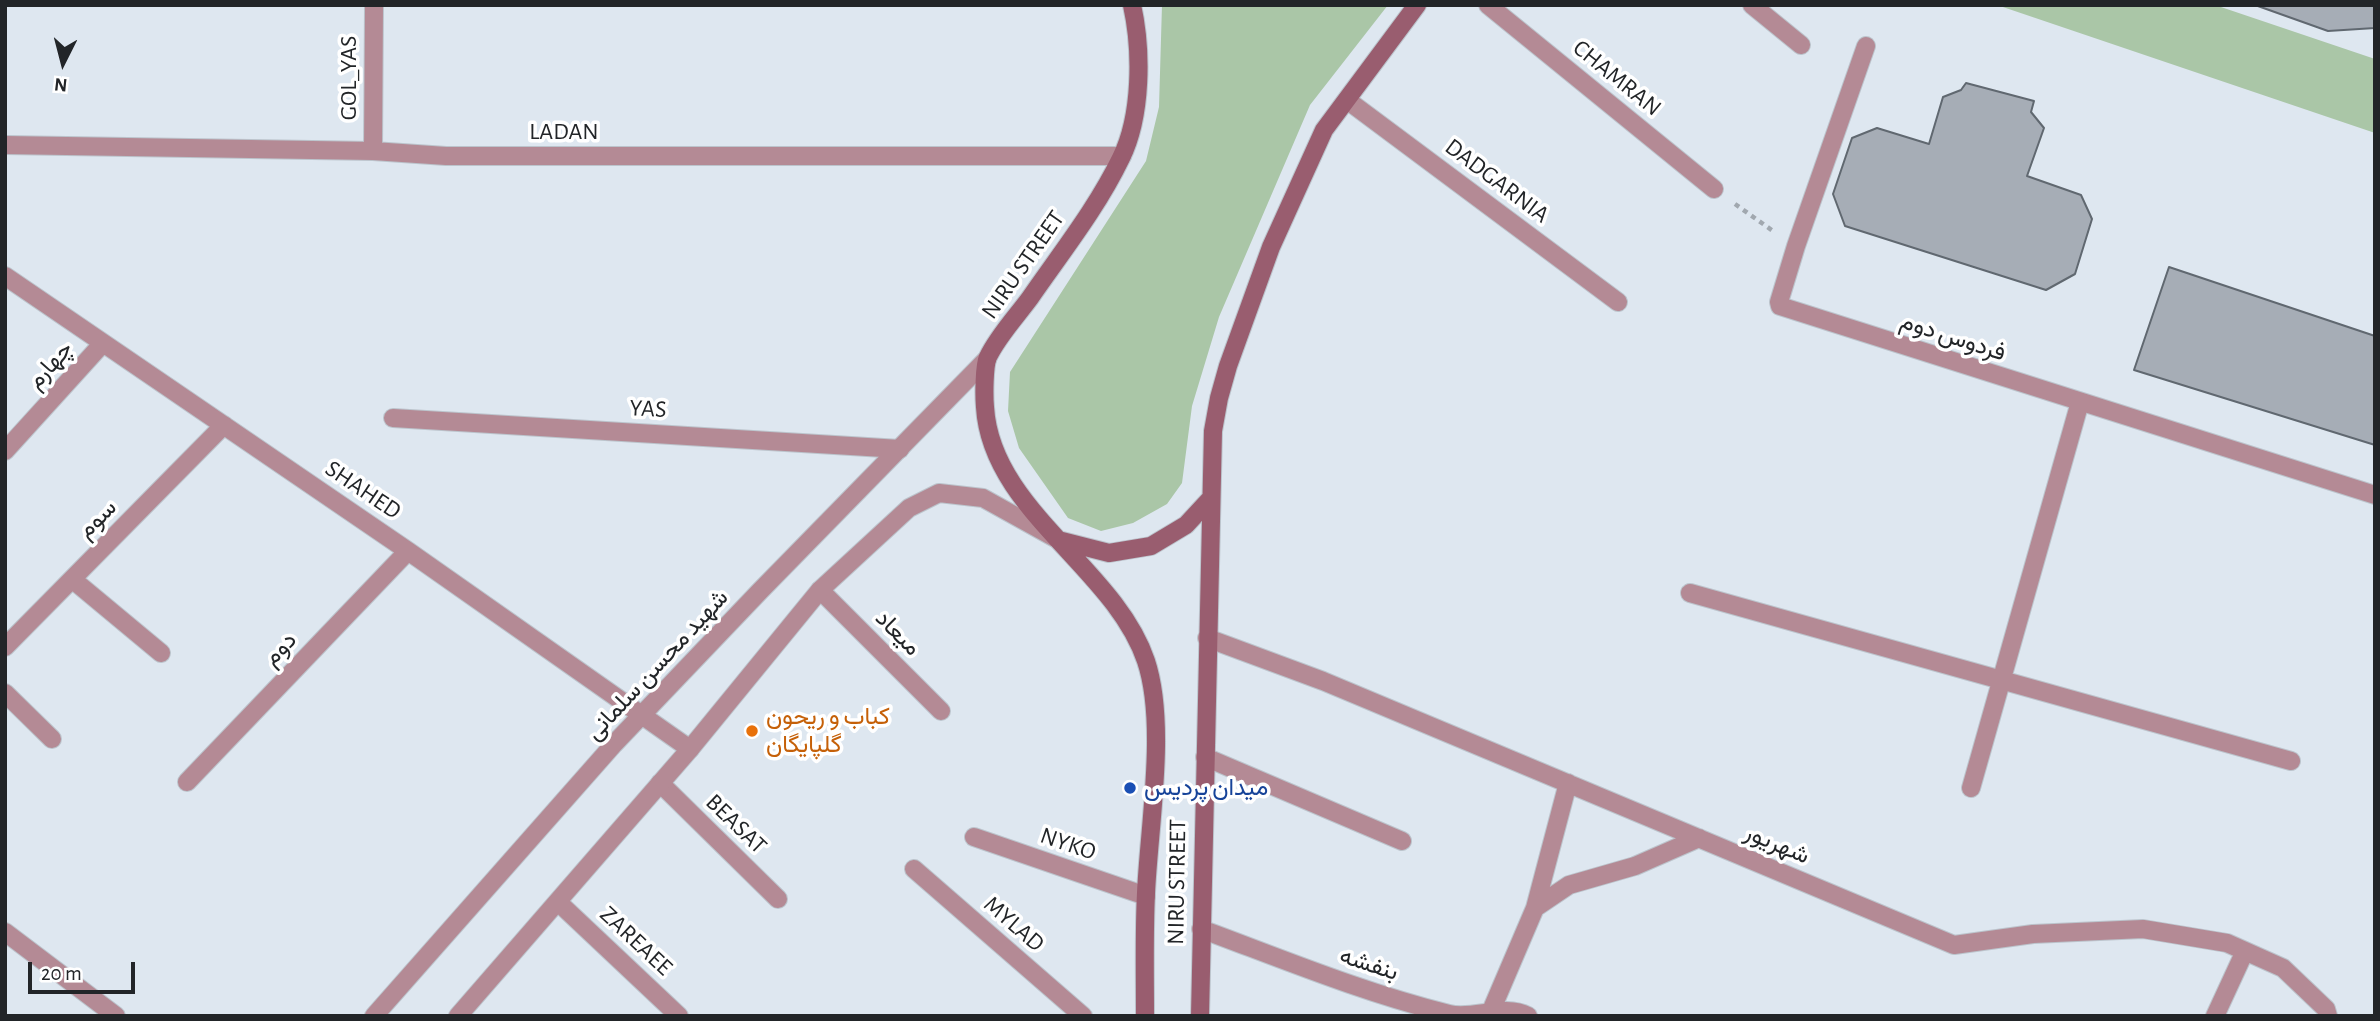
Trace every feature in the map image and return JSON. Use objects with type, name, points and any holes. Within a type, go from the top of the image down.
[{"type":"main road","name":"NIRU STREET","points":[[1132,5],[1138,34],[1138,92],[1122,156],[1092,209],[987,359],[985,407],[993,449],[1027,503],[1124,616],[1146,660],[1155,701],[1155,747],[1146,896],[1145,1016]]},
{"type":"main road","name":"NIRU STREET","points":[[1200,1016],[1213,431],[1219,398],[1271,247],[1324,130],[1417,5]]},
{"type":"main road","points":[[1058,540],[1109,553],[1151,546],[1186,525],[1211,498]]},
{"type":"street","name":"GOL_YAS","points":[[373,151],[374,5]]},
{"type":"street","name":"CHAMRAN","points":[[1488,5],[1714,189]]},
{"type":"street","points":[[1752,5],[1801,45]]},
{"type":"street","name":"فردوس دوم","points":[[1866,46],[1796,246],[1779,302],[1784,309],[2375,495]]},
{"type":"street","name":"DADGARNIA","points":[[1347,100],[1618,302]]},
{"type":"street","name":"LADAN","points":[[5,145],[373,151],[446,156],[1122,156]]},
{"type":"street","name":"SHAHED","points":[[5,276],[408,551],[690,749]]},
{"type":"street","name":"چهارم","points":[[5,451],[103,343]]},
{"type":"street","name":"شهید محسن سلمانی","points":[[374,1016],[642,716],[987,359]]},
{"type":"street","points":[[1971,788],[2080,402]]},
{"type":"street","name":"YAS","points":[[393,418],[900,449]]},
{"type":"street","name":"سوم","points":[[5,647],[224,425]]},
{"type":"street","points":[[458,1016],[690,749],[820,590],[909,508],[939,493],[983,498],[1058,540]]},
{"type":"street","name":"دوم","points":[[187,782],[408,551]]},
{"type":"street","points":[[72,579],[161,653]]},
{"type":"street","name":"میعاد","points":[[820,590],[941,710]]},
{"type":"street","points":[[1690,593],[2291,761]]},
{"type":"street","name":"شهریور","points":[[1208,638],[1323,681],[1954,945],[2033,934],[2143,929],[2227,943],[2283,968],[2326,1009],[2328,1016]]},
{"type":"street","points":[[5,693],[52,739]]},
{"type":"street","points":[[1205,757],[1402,841]]},
{"type":"street","name":"BEASAT","points":[[660,783],[778,899]]},
{"type":"street","points":[[1491,1011],[1535,908],[1568,783]]},
{"type":"street","name":"NYKO","points":[[974,837],[1146,896]]},
{"type":"street","points":[[1535,908],[1569,885],[1635,866],[1699,838]]},
{"type":"street","name":"MYLAD","points":[[914,869],[1083,1016]]},
{"type":"street","name":"ZAREAEE","points":[[558,902],[679,1016]]},
{"type":"street","name":"بنفشه","points":[[1201,929],[1346,983],[1453,1015],[1491,1011],[1523,1014]]},
{"type":"street","points":[[5,932],[116,1016]]},
{"type":"street","points":[[2215,1016],[2245,951]]},
{"type":"path","points":[[1714,189],[1796,246]]},
{"type":"green space","points":[[1162,5],[1388,5],[1310,105],[1219,317],[1192,406],[1182,483],[1167,504],[1133,523],[1101,531],[1068,518],[1019,448],[1008,411],[1010,372],[1146,161],[1159,107]]},
{"type":"green space","points":[[1997,5],[2215,5],[2375,59],[2375,133]]},
{"type":"building","points":[[2255,5],[2375,5],[2375,28],[2328,31]]},
{"type":"building","points":[[1966,83],[2034,101],[2031,112],[2044,128],[2027,176],[2081,195],[2092,219],[2075,274],[2046,290],[1845,226],[1833,194],[1852,138],[1877,128],[1929,144],[1943,97],[1961,90]]},
{"type":"building","points":[[2169,267],[2375,336],[2375,445],[2134,370]]},
{"type":"place","name":"کباب و ریحون گلپایگان","points":[[752,731]]},
{"type":"place","name":"میدان پردیس","points":[[1130,788]]}]
